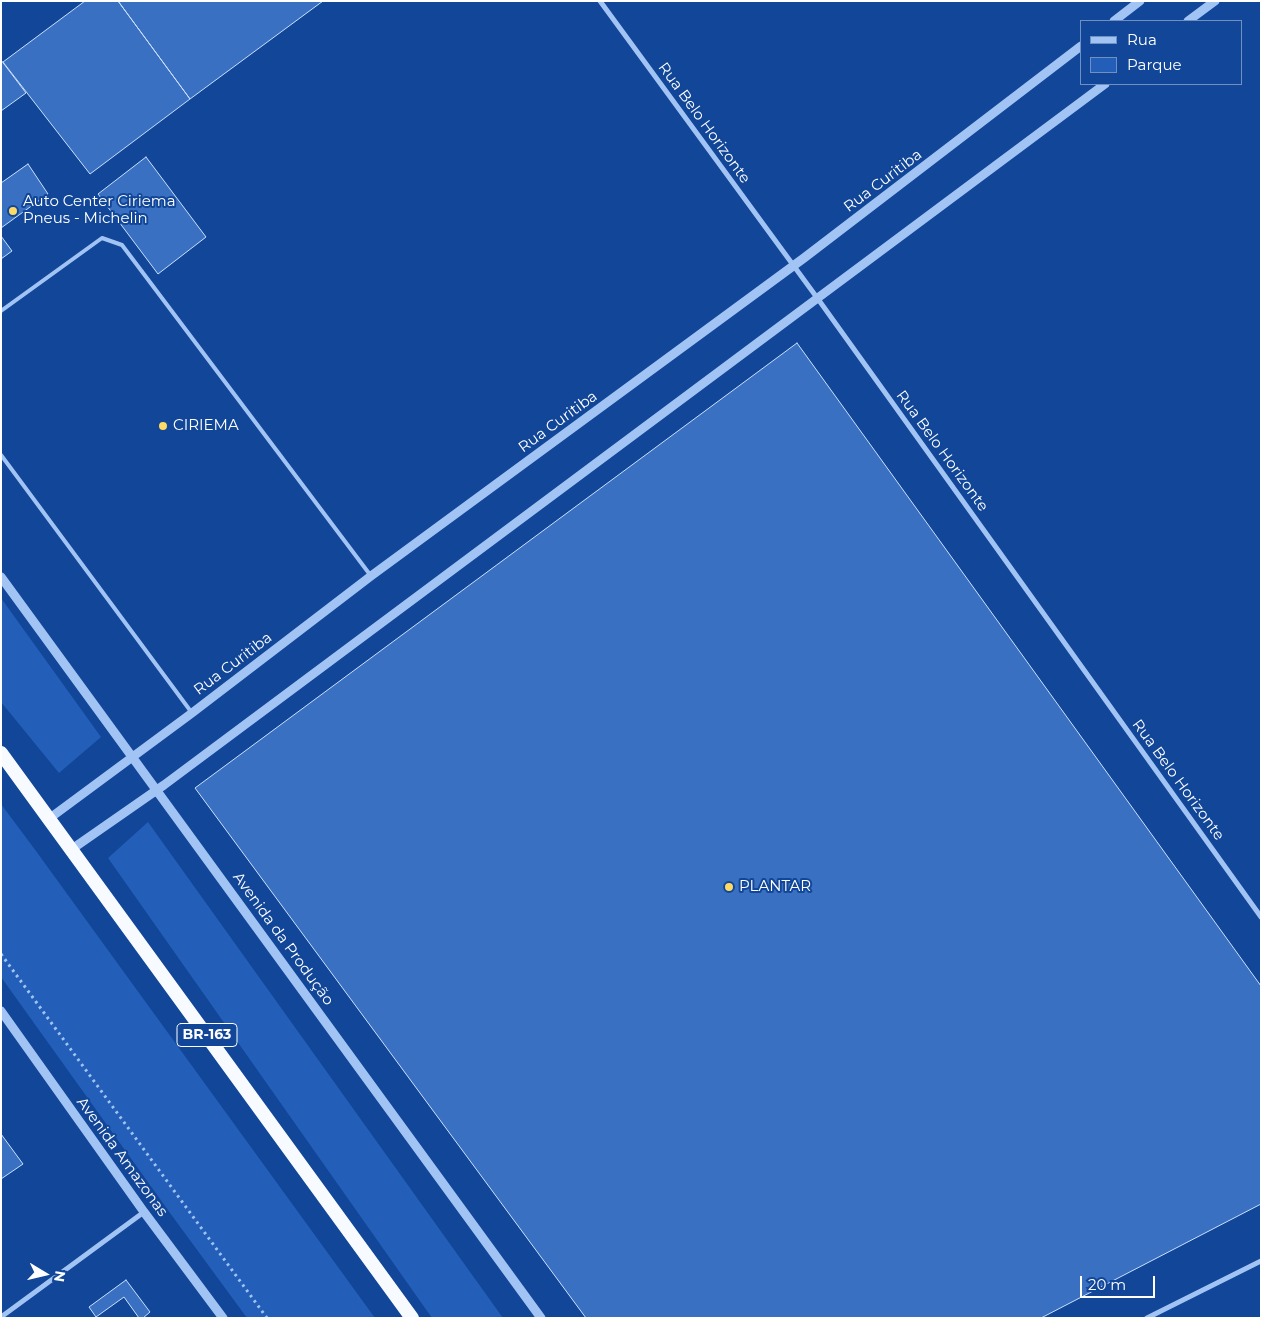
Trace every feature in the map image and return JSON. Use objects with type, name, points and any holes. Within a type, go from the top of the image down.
[{"type":"highway","name":"BR-163","points":[[1,753],[412,1318]]},
{"type":"street","name":"Rua Belo Horizonte","points":[[600,1],[818,299],[1261,917]]},
{"type":"street","points":[[1115,20],[1140,1]]},
{"type":"street","points":[[1189,20],[1215,1]]},
{"type":"street","name":"Rua Curitiba","points":[[50,818],[192,713],[371,576],[793,266],[1080,47]]},
{"type":"street","points":[[72,849],[157,790],[1104,85]]},
{"type":"street","name":"Avenida da Produção","points":[[1,577],[541,1318]]},
{"type":"street","name":"Avenida Amazonas","points":[[1,1011],[144,1212],[223,1318]]},
{"type":"street","points":[[1,1317],[144,1212]]},
{"type":"street","points":[[1147,1318],[1261,1260]]},
{"type":"lane","points":[[1,311],[102,238],[122,245],[371,576]]},
{"type":"lane","points":[[1,455],[192,713]]},
{"type":"path","points":[[1,954],[267,1318]]},
{"type":"green space","points":[[1,598],[101,737],[59,773],[1,702]]},
{"type":"green space","points":[[1,804],[375,1318],[247,1318],[170,1213],[1,977]]},
{"type":"green space","points":[[148,822],[503,1318],[432,1318],[108,858]]},
{"type":"building","points":[[85,1],[118,1],[190,99],[90,174],[3,62]]},
{"type":"building","points":[[118,1],[323,1],[190,99]]},
{"type":"building","points":[[1,60],[26,93],[1,111]]},
{"type":"building","points":[[146,157],[206,237],[158,274],[98,194]]},
{"type":"building","name":"Auto Center Ciriema Pneus - Michelin","points":[[28,164],[48,194],[1,228],[1,183]]},
{"type":"building","name":"Auto Center Ciriema Pneus - Michelin","points":[[1,236],[12,251],[1,259]]},
{"type":"building","name":"PLANTAR","points":[[797,343],[1261,986],[1261,1204],[1041,1318],[586,1318],[195,788]]},
{"type":"building","points":[[1,1134],[23,1164],[1,1179]]},
{"type":"building","points":[[126,1280],[150,1312],[143,1318],[139,1318],[124,1297],[96,1317],[89,1307]]},
{"type":"place","name":"Auto Center Ciriema Pneus - Michelin","points":[[13,211]]},
{"type":"place","name":"CIRIEMA","points":[[163,426]]},
{"type":"place","name":"PLANTAR","points":[[729,887]]}]
